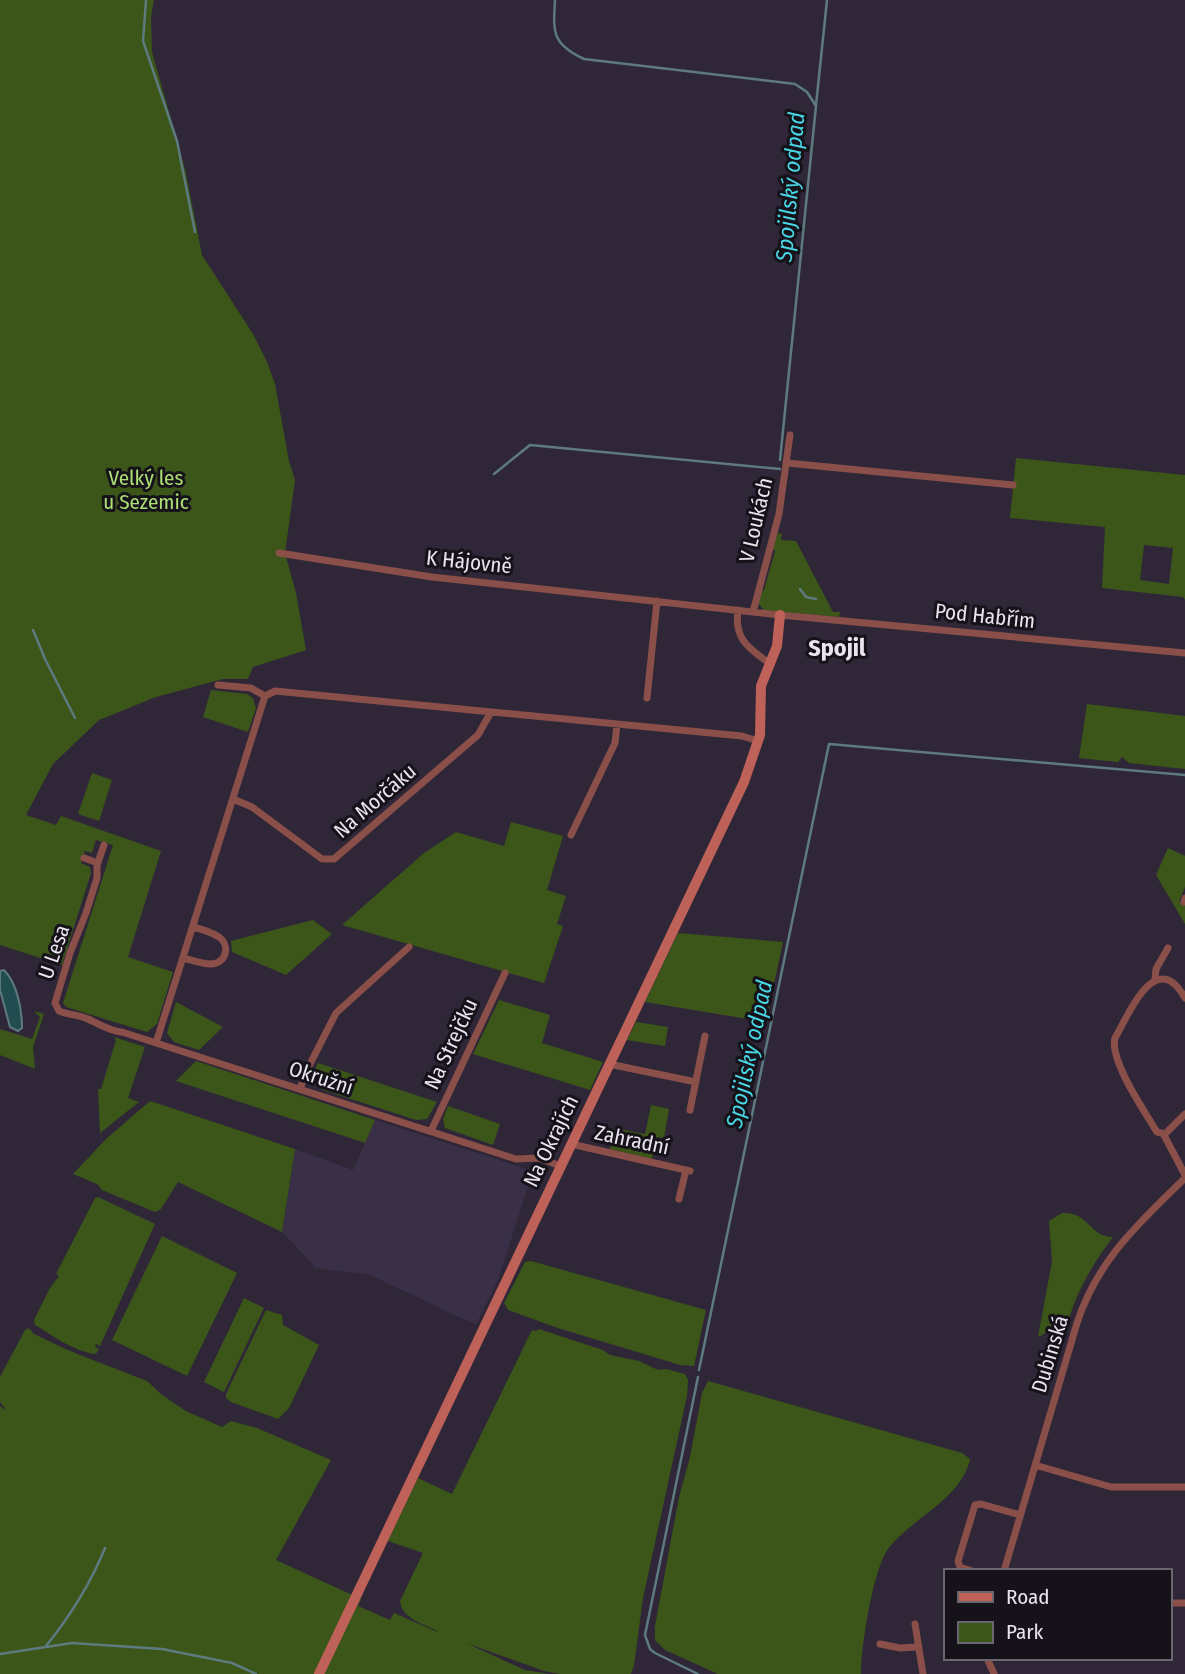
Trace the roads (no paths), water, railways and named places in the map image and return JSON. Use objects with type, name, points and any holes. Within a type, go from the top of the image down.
[{"type":"street","name":"V Loukách","points":[[752,612],[779,514],[790,435]]},
{"type":"street","points":[[787,463],[1013,485]]},
{"type":"street","name":"K Hájovně","points":[[279,553],[432,577],[780,615]]},
{"type":"street","points":[[647,698],[657,601]]},
{"type":"street","points":[[738,610],[736,625],[739,635],[769,663]]},
{"type":"street","name":"Na Okrajích","points":[[319,1674],[744,782],[761,731],[761,686],[778,646],[780,615]]},
{"type":"street","name":"Pod Habřím","points":[[780,615],[1185,653]]},
{"type":"street","points":[[218,685],[251,688],[265,696]]},
{"type":"street","points":[[156,1043],[265,696],[275,691],[742,736],[758,741]]},
{"type":"street","name":"Na Morčáku","points":[[233,799],[252,807],[322,859],[334,859],[478,735],[491,712]]},
{"type":"street","points":[[571,835],[615,743],[617,724]]},
{"type":"street","name":"U Lesa","points":[[104,845],[98,863],[97,878],[62,976],[55,1006],[64,1013],[156,1043]]},
{"type":"street","points":[[84,858],[98,863]]},
{"type":"street","points":[[183,958],[214,964],[221,961],[225,954],[226,948],[222,940],[193,927]]},
{"type":"street","points":[[300,1089],[336,1013],[409,947]]},
{"type":"street","points":[[1167,948],[1156,969],[1155,979],[1144,989],[1113,1046],[1118,1063],[1155,1128],[1164,1135],[1185,1176]]},
{"type":"street","name":"Na Strejčku","points":[[431,1131],[505,973]]},
{"type":"street","points":[[1155,979],[1172,982],[1185,998]]},
{"type":"street","points":[[690,1110],[705,1036]]},
{"type":"street","name":"Okružní","points":[[156,1043],[516,1159],[540,1158],[560,1166]]},
{"type":"street","points":[[609,1065],[696,1083]]},
{"type":"street","points":[[1164,1135],[1185,1114]]},
{"type":"street","name":"Zahradní","points":[[571,1144],[688,1170],[679,1199]]},
{"type":"street","name":"Dubinská","points":[[1005,1569],[1077,1323],[1093,1282],[1118,1246],[1185,1176]]},
{"type":"street","points":[[1035,1465],[1111,1487],[1185,1487]]},
{"type":"street","points":[[966,1569],[960,1567],[958,1561],[975,1505],[981,1504],[1020,1515]]},
{"type":"street","points":[[915,1624],[923,1674]]},
{"type":"street","points":[[880,1644],[900,1648],[917,1647]]},
{"type":"waterway","points":[[146,0],[143,41],[177,141],[195,232]]},
{"type":"waterway","name":"Spojilský odpad","points":[[555,0],[554,21],[557,36],[573,54],[584,59],[795,84],[807,92],[816,106],[780,460]]},
{"type":"waterway","points":[[816,105],[827,0]]},
{"type":"waterway","points":[[494,474],[530,445],[780,469]]},
{"type":"waterway","points":[[800,589],[806,597],[816,599]]},
{"type":"waterway","points":[[33,630],[75,718]]},
{"type":"waterway","name":"Spojilský odpad","points":[[699,1370],[829,744],[1185,775]]},
{"type":"waterway","name":"Spojilský odpad","points":[[698,1377],[645,1635],[650,1649],[655,1653],[698,1674]]},
{"type":"waterway","points":[[46,1646],[79,1599],[105,1548]]},
{"type":"waterway","points":[[0,1654],[72,1643],[162,1649],[232,1663],[256,1674]]},
{"type":"district","name":"Spojil","points":[[837,648]]},
{"type":"park label","name":"Velký les u Sezemic","points":[[146,490]]}]
